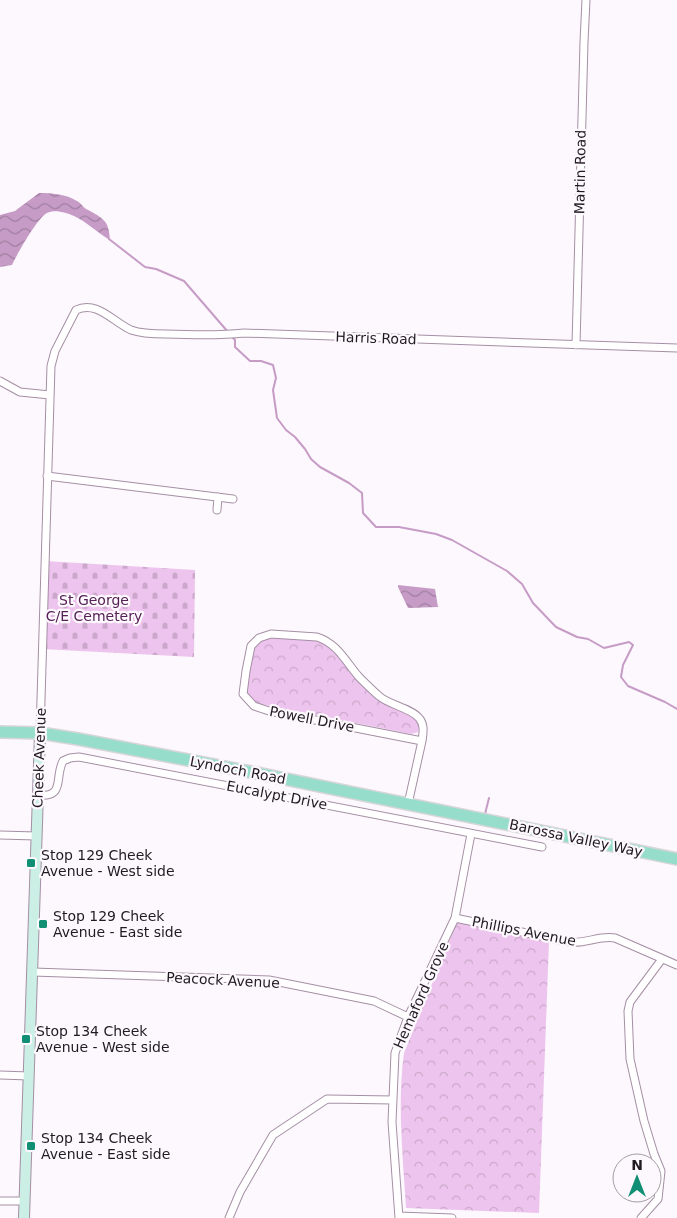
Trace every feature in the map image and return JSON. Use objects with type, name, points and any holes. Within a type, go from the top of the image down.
[{"type":"main road","name":"Lyndoch Road","points":[[0,732],[40,733],[256,773],[474,817]]},
{"type":"main road","name":"Barossa Valley Way","points":[[474,817],[677,859]]},
{"type":"street","name":"Martin Road","points":[[576,345],[586,0]]},
{"type":"street","name":"Harris Road","points":[[79,308],[96,308],[131,330],[145,333],[192,335],[254,334],[677,348]]},
{"type":"street","name":"Cheek Avenue","points":[[24,1218],[51,366],[55,351],[79,308]]},
{"type":"street","points":[[0,381],[20,392],[50,395]]},
{"type":"street","points":[[47,476],[233,499]]},
{"type":"street","points":[[217,510],[218,497]]},
{"type":"street","name":"Powell Drive","points":[[408,804],[422,741],[423,724],[417,716],[380,698],[360,678],[334,646],[324,639],[271,634],[259,638],[252,646],[243,689],[246,698],[254,706],[269,711],[422,741]]},
{"type":"street","name":"Eucalypt Drive","points":[[37,795],[47,796],[54,793],[59,783],[59,771],[63,761],[79,757],[542,848]]},
{"type":"street","name":"Hemaford Grove","points":[[399,1217],[392,1122],[395,1053],[408,1017],[455,918],[470,834]]},
{"type":"street","points":[[0,835],[36,836]]},
{"type":"street","name":"Phillips Avenue","points":[[455,918],[577,943],[608,937],[615,938],[677,965]]},
{"type":"street","points":[[641,1218],[658,1199],[661,1171],[644,1121],[630,1059],[628,1011],[630,1002],[662,959]]},
{"type":"street","name":"Peacock Avenue","points":[[33,972],[269,980],[374,1001],[408,1017]]},
{"type":"street","points":[[0,1075],[29,1076]]},
{"type":"street","points":[[229,1218],[240,1192],[273,1135],[327,1099],[393,1100]]},
{"type":"street","points":[[0,1201],[25,1201]]},
{"type":"street","points":[[399,1217],[452,1218]]},
{"type":"green space","name":"St George C/E Cemetery","points":[[45,561],[195,570],[194,657],[42,649]]},
{"type":"green space","points":[[270,637],[320,641],[329,647],[370,694],[416,719],[419,727],[418,732],[411,734],[256,703],[250,699],[246,689],[253,650],[263,639]]},
{"type":"green space","points":[[457,922],[549,941],[539,1213],[406,1208],[401,1111],[404,1053]]},
{"type":"water","points":[[39,193],[64,195],[78,202],[104,220],[108,228],[110,240],[74,216],[54,211],[43,216],[33,228],[12,265],[0,267],[0,215],[15,211]]},
{"type":"water","points":[[398,585],[435,589],[438,607],[408,608]]},
{"type":"waterway","points":[[109,239],[145,267],[156,269],[184,281],[228,332]]},
{"type":"waterway","points":[[231,336],[235,340],[235,347],[250,361],[261,361],[273,365],[276,378],[273,390],[277,418],[320,467],[349,483],[362,493],[363,513],[376,527],[399,527],[436,534],[452,540],[507,571],[522,584],[533,603],[556,627],[577,637],[588,639],[604,648],[629,642],[633,645],[623,665],[621,677],[628,686],[677,709]]},
{"type":"waterway","points":[[485,814],[489,798]]},
{"type":"place","name":"Stop 129 Cheek Avenue - West side","points":[[31,863]]},
{"type":"place","name":"Stop 129 Cheek Avenue - East side","points":[[43,924]]},
{"type":"place","name":"Stop 134 Cheek Avenue - West side","points":[[26,1039]]},
{"type":"place","name":"Stop 134 Cheek Avenue - East side","points":[[31,1146]]}]
